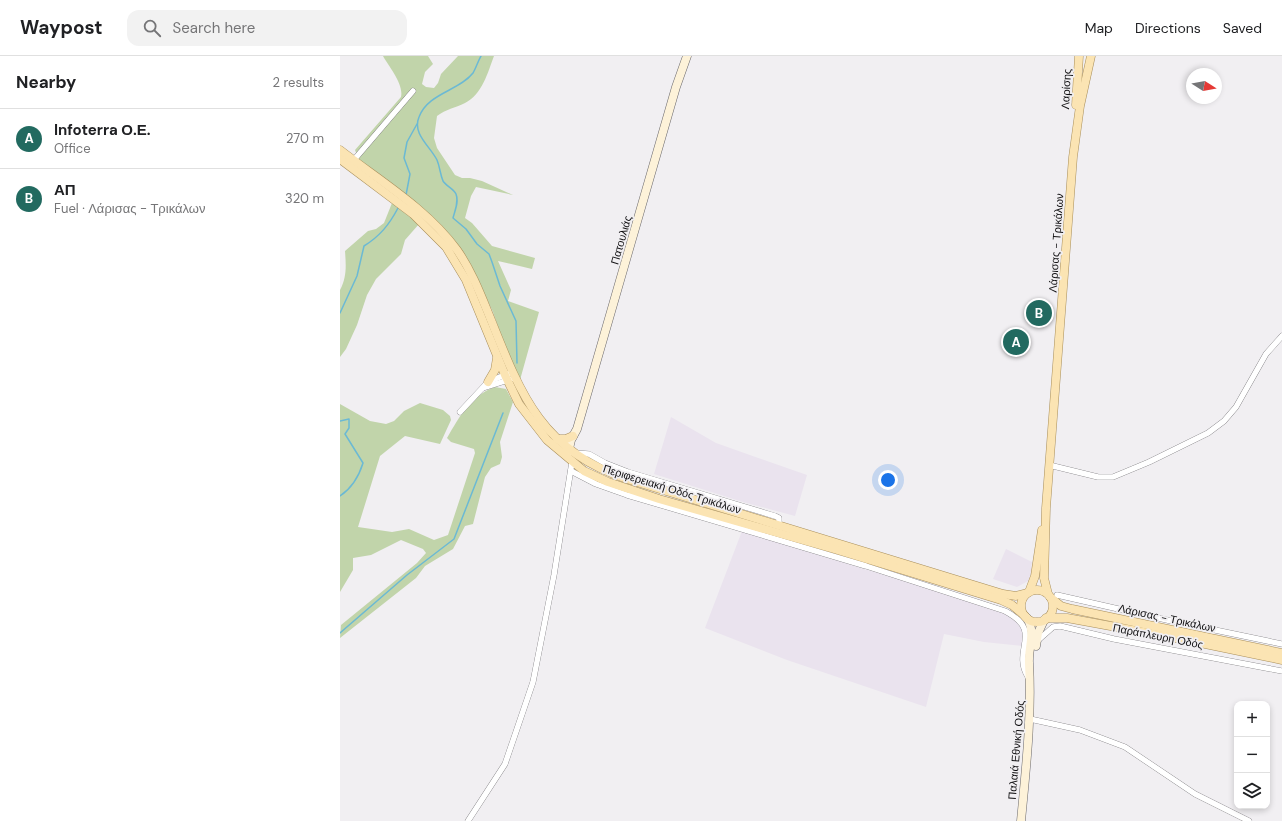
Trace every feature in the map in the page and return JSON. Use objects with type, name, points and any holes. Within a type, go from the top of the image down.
[{"type":"main road","name":"Λαρίσης","points":[[1077,124],[1076,104],[1079,56]]},
{"type":"main road","points":[[1077,124],[1091,56]]},
{"type":"main road","name":"Λάρισας - Τρικάλων","points":[[1077,124],[1049,465],[1044,578],[1057,604],[1067,608],[1282,653]]},
{"type":"main road","name":"Περιφερειακή Οδός Τρικάλων","points":[[340,150],[417,209],[437,227],[457,250],[478,287],[519,404],[530,421],[590,474],[624,488],[919,580],[1001,600],[1012,605],[1026,617]]},
{"type":"main road","name":"Περιφερειακή Οδός Τρικάλων","points":[[340,159],[413,214],[446,247],[466,280],[497,357],[530,408],[571,456],[607,473],[1003,594],[1016,596],[1028,593]]},
{"type":"main road","points":[[485,385],[496,366],[497,357]]},
{"type":"main road","points":[[557,438],[566,439],[575,433]]},
{"type":"main road","name":"Λάρισας - Τρικάλων","points":[[1028,593],[1035,576],[1046,508]]},
{"type":"main road","points":[[1039,590],[1052,595],[1053,606],[1045,619],[1035,622],[1026,617],[1021,607],[1021,602],[1028,593],[1039,590]]},
{"type":"main road","name":"Λάρισας - Τρικάλων","points":[[1045,619],[1066,618],[1282,660]]},
{"type":"street","name":"Πατουλιάς","points":[[571,456],[575,433],[676,87],[687,56]]},
{"type":"street","points":[[353,160],[413,91]]},
{"type":"street","points":[[1049,465],[1098,477],[1113,477],[1143,465],[1208,433],[1224,422],[1236,407],[1266,354],[1282,336]]},
{"type":"street","points":[[460,412],[468,401],[485,385],[510,377]]},
{"type":"street","points":[[468,821],[507,760],[533,682],[554,576],[571,471],[571,456]]},
{"type":"street","points":[[571,471],[596,484],[620,493],[792,540]]},
{"type":"street","points":[[919,580],[994,606],[1019,619],[1026,630],[1024,662],[1025,672],[1031,680]]},
{"type":"street","name":"Παράπλευρη Οδός","points":[[1052,595],[1282,644]]},
{"type":"street","name":"Παλαιά Εθνική Οδός","points":[[1026,617],[1032,631],[1029,662],[1031,680]]},
{"type":"street","name":"Παλαιά Εθνική Οδός","points":[[1021,821],[1030,719],[1031,680],[1039,629],[1045,619]]},
{"type":"street","name":"Παράπλευρη Οδός","points":[[1036,643],[1053,627],[1062,626],[1114,639],[1282,671]]},
{"type":"street","points":[[1030,719],[1080,730],[1125,747],[1195,794],[1249,821]]},
{"type":"shaded area","points":[[671,417],[716,443],[807,475],[795,516],[743,502],[654,474]]},
{"type":"shaded area","points":[[742,531],[1004,612],[1024,627],[1023,646],[984,642],[944,634],[926,707],[787,660],[705,628]]},
{"type":"shaded area","points":[[1006,549],[1032,562],[1030,580],[1017,587],[993,579]]},
{"type":"green space","points":[[383,56],[428,56],[433,64],[425,72],[422,84],[426,87],[434,88],[438,83],[441,74],[458,56],[494,56],[487,76],[476,95],[465,103],[447,110],[437,116],[434,138],[437,148],[455,175],[462,178],[482,181],[513,195],[476,187],[471,196],[465,218],[472,223],[492,246],[535,258],[532,269],[498,261],[511,290],[508,301],[539,312],[520,380],[502,339],[493,312],[471,266],[359,160],[355,150],[401,97],[398,81]]},
{"type":"green space","points":[[392,203],[419,224],[405,240],[401,254],[376,279],[367,295],[357,325],[346,349],[340,357],[340,290],[345,276],[345,251],[368,231],[376,229],[384,223]]},
{"type":"green space","points":[[495,387],[506,389],[513,402],[500,442],[502,457],[500,464],[491,468],[485,477],[473,524],[465,526],[453,549],[425,566],[416,578],[340,638],[341,625],[417,563],[426,553],[423,549],[401,540],[371,555],[353,558],[353,570],[340,592],[340,404],[370,421],[386,424],[394,421],[404,411],[420,403],[443,410],[450,416],[451,420],[440,444],[405,436],[380,456],[358,527],[392,532],[409,529],[434,540],[448,535],[475,453],[474,449],[451,442],[447,438],[461,415],[472,401],[486,391]]},
{"type":"waterway","points":[[481,56],[473,73],[460,84],[436,97],[429,103],[423,109],[417,123],[423,140],[437,160],[443,181],[456,194],[457,203],[453,218],[466,229],[477,244],[489,254],[500,286],[516,321],[517,363]]},
{"type":"waterway","points":[[406,195],[410,174],[404,158],[407,142],[417,124]]},
{"type":"waterway","points":[[340,313],[357,276],[364,246],[384,230],[398,208]]},
{"type":"waterway","points":[[340,633],[407,575],[454,539],[503,413]]},
{"type":"waterway","points":[[340,421],[349,419],[349,428],[345,434],[363,463],[354,481],[340,496]]},
{"type":"place","name":"ΑΠ","points":[[1039,313]]},
{"type":"place","name":"Infoterra Ο.Ε.","points":[[1016,342]]}]
